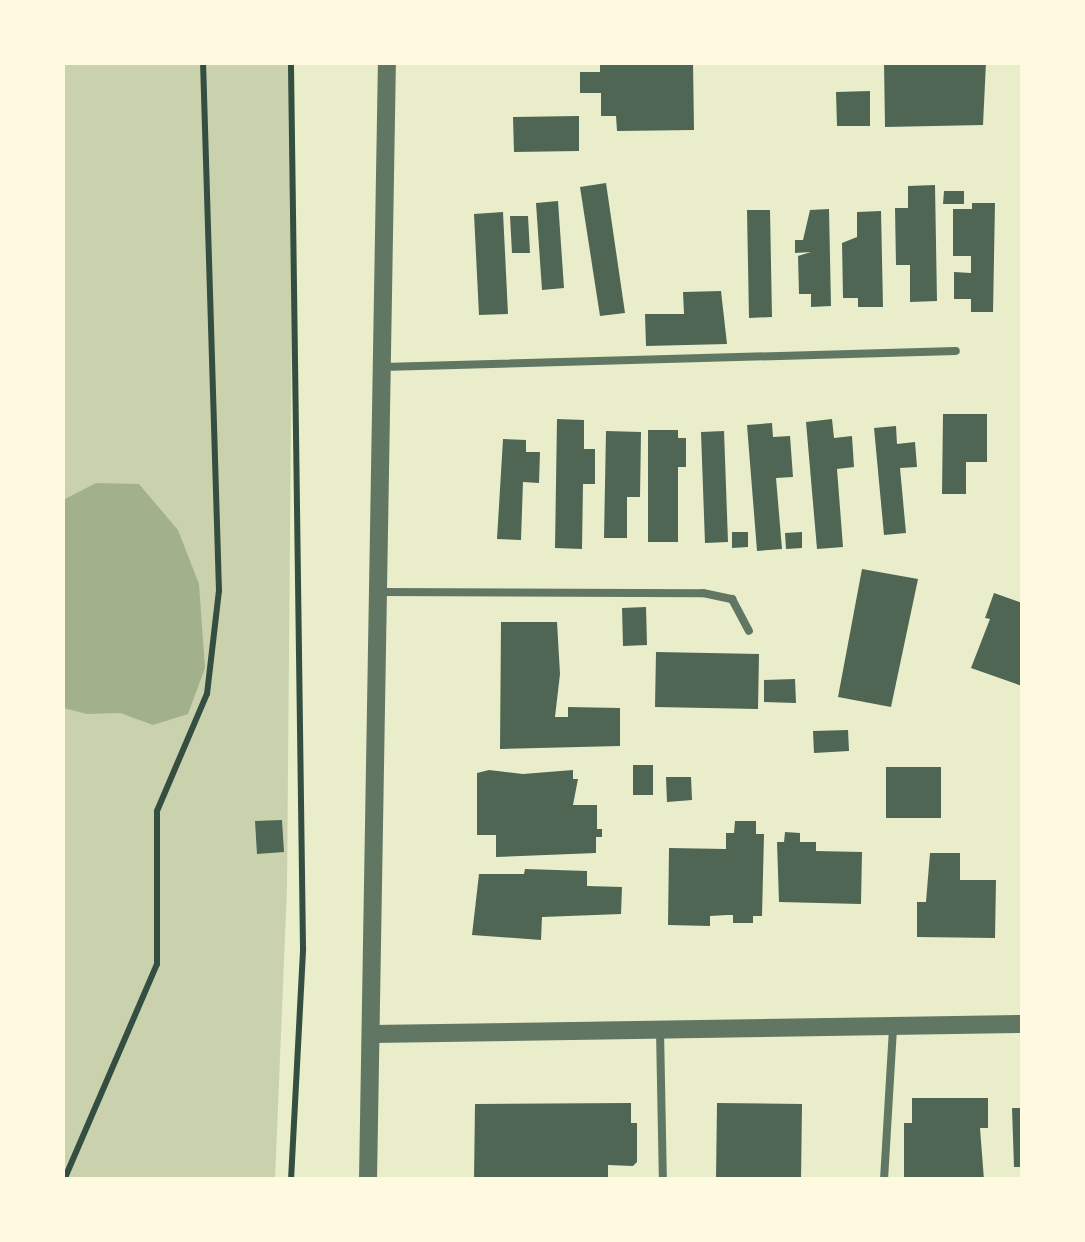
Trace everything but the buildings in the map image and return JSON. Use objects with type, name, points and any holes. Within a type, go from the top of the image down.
[{"type":"street","points":[[368,1180],[387,62]]},
{"type":"street","points":[[373,1034],[1022,1024]]},
{"type":"lane","points":[[383,367],[956,351]]},
{"type":"lane","points":[[380,592],[704,593],[732,599],[749,631]]},
{"type":"lane","points":[[884,1180],[893,1026]]},
{"type":"lane","points":[[660,1030],[663,1180]]},
{"type":"path","points":[[64,1180],[156,964],[156,810],[207,694],[219,590],[203,62]]},
{"type":"path","points":[[291,1180],[302,948],[292,62]]},
{"type":"shaded area","points":[[62,63],[294,63],[287,888],[275,1179],[63,1179]]},
{"type":"shaded area","points":[[96,483],[139,484],[178,530],[199,584],[205,668],[188,714],[153,725],[120,713],[87,714],[63,708],[63,500]]}]
